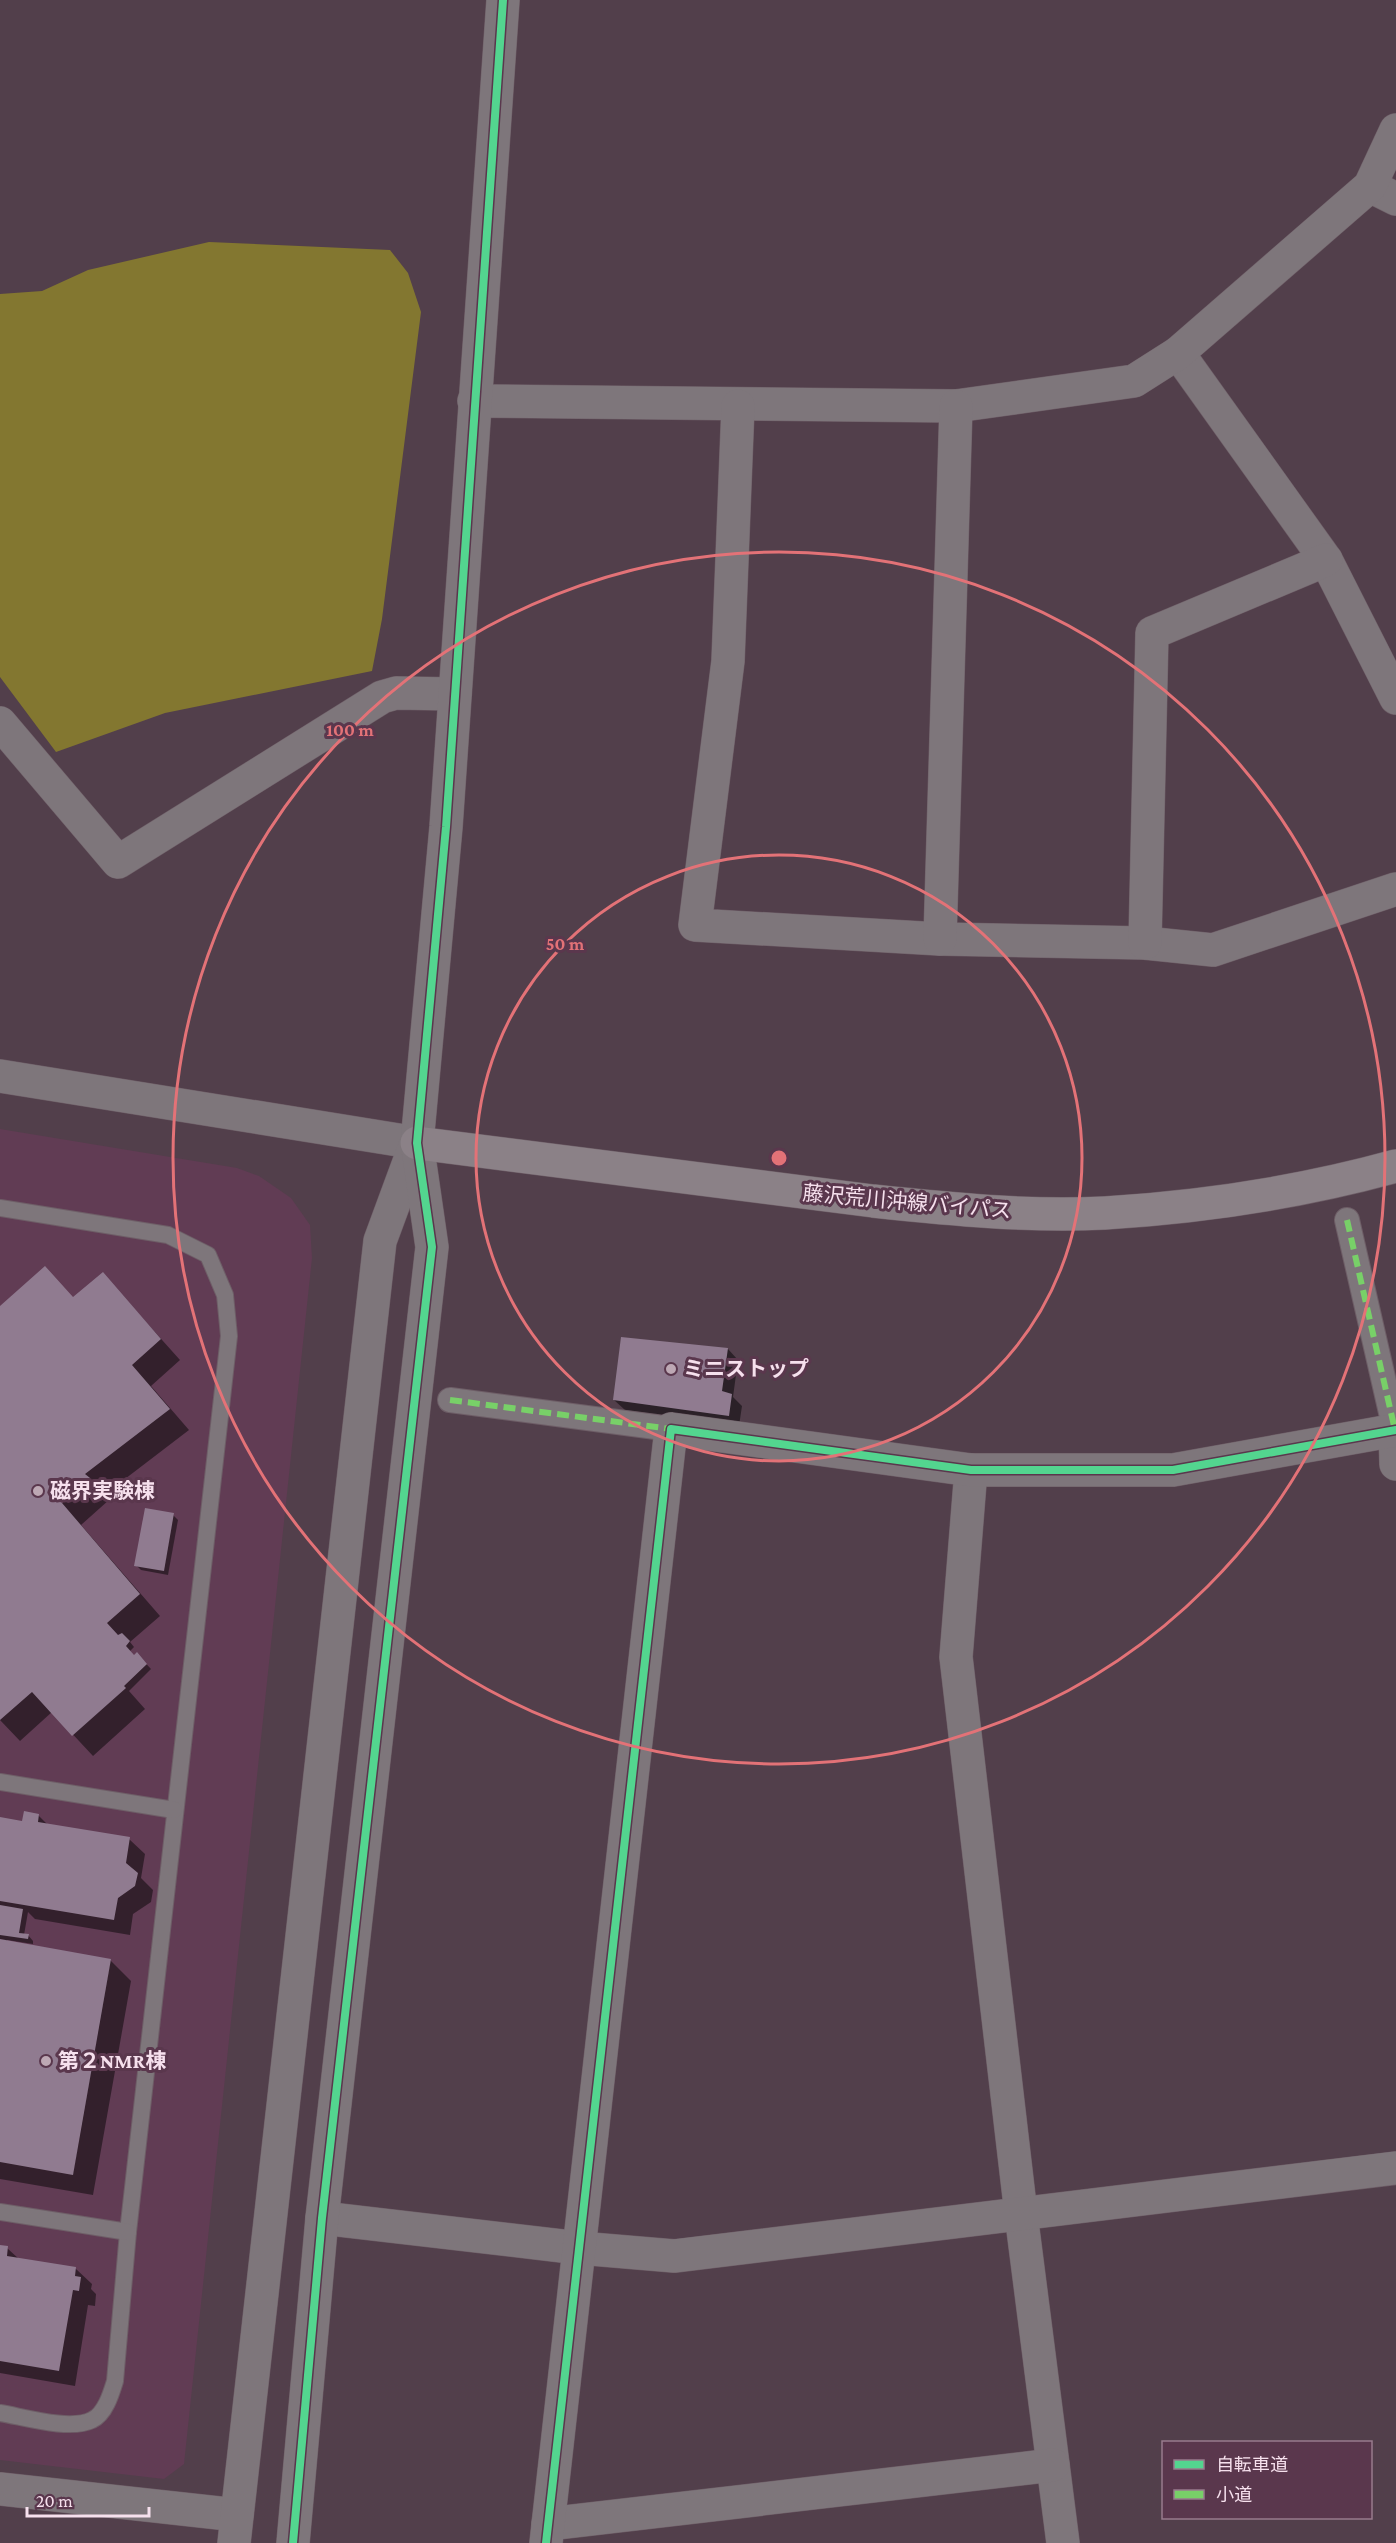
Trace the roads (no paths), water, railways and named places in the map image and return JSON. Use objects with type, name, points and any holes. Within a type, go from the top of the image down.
[{"type":"main road","name":"藤沢荒川沖線バイパス","points":[[417,1143],[873,1201],[947,1209],[1026,1213],[1103,1213],[1182,1206],[1338,1182],[1396,1166]]},
{"type":"street","points":[[293,2543],[322,2218],[432,1247],[417,1143],[433,978],[455,694],[503,0]]},
{"type":"street","points":[[474,401],[738,406],[956,406],[1134,381],[1178,353],[1383,192],[1396,130]]},
{"type":"street","points":[[1178,353],[1326,560],[1396,698]]},
{"type":"street","points":[[738,406],[728,661],[694,925],[940,939],[1145,944],[1213,950],[1396,889]]},
{"type":"street","points":[[940,939],[956,406]]},
{"type":"street","points":[[1145,944],[1152,633],[1326,560]]},
{"type":"street","points":[[0,723],[118,862],[382,697],[396,693],[455,694]]},
{"type":"street","points":[[0,1076],[417,1143]]},
{"type":"street","points":[[0,2489],[236,2529],[380,1241],[417,1143]]},
{"type":"street","points":[[1347,1220],[1395,1430],[1396,1464]]},
{"type":"street","points":[[450,1400],[971,1470],[1173,1470],[1395,1430]]},
{"type":"street","points":[[670,1429],[547,2534],[1053,2465]]},
{"type":"street","points":[[971,1470],[956,1658],[1021,2214],[1063,2543]]},
{"type":"street","points":[[322,2218],[579,2248],[674,2256],[1396,2168]]},
{"type":"lane","points":[[0,1208],[168,1235],[208,1255],[225,1295],[229,1336],[174,1810],[128,2232],[115,2381],[109,2401],[93,2420],[70,2425],[0,2413]]},
{"type":"lane","points":[[0,1782],[174,1810]]},
{"type":"lane","points":[[0,2212],[128,2232]]},
{"type":"place","name":"ミニストップ","points":[[671,1369]]},
{"type":"place","name":"磁界実験棟","points":[[38,1491]]},
{"type":"place","name":"第２NMR棟","points":[[46,2061]]}]
